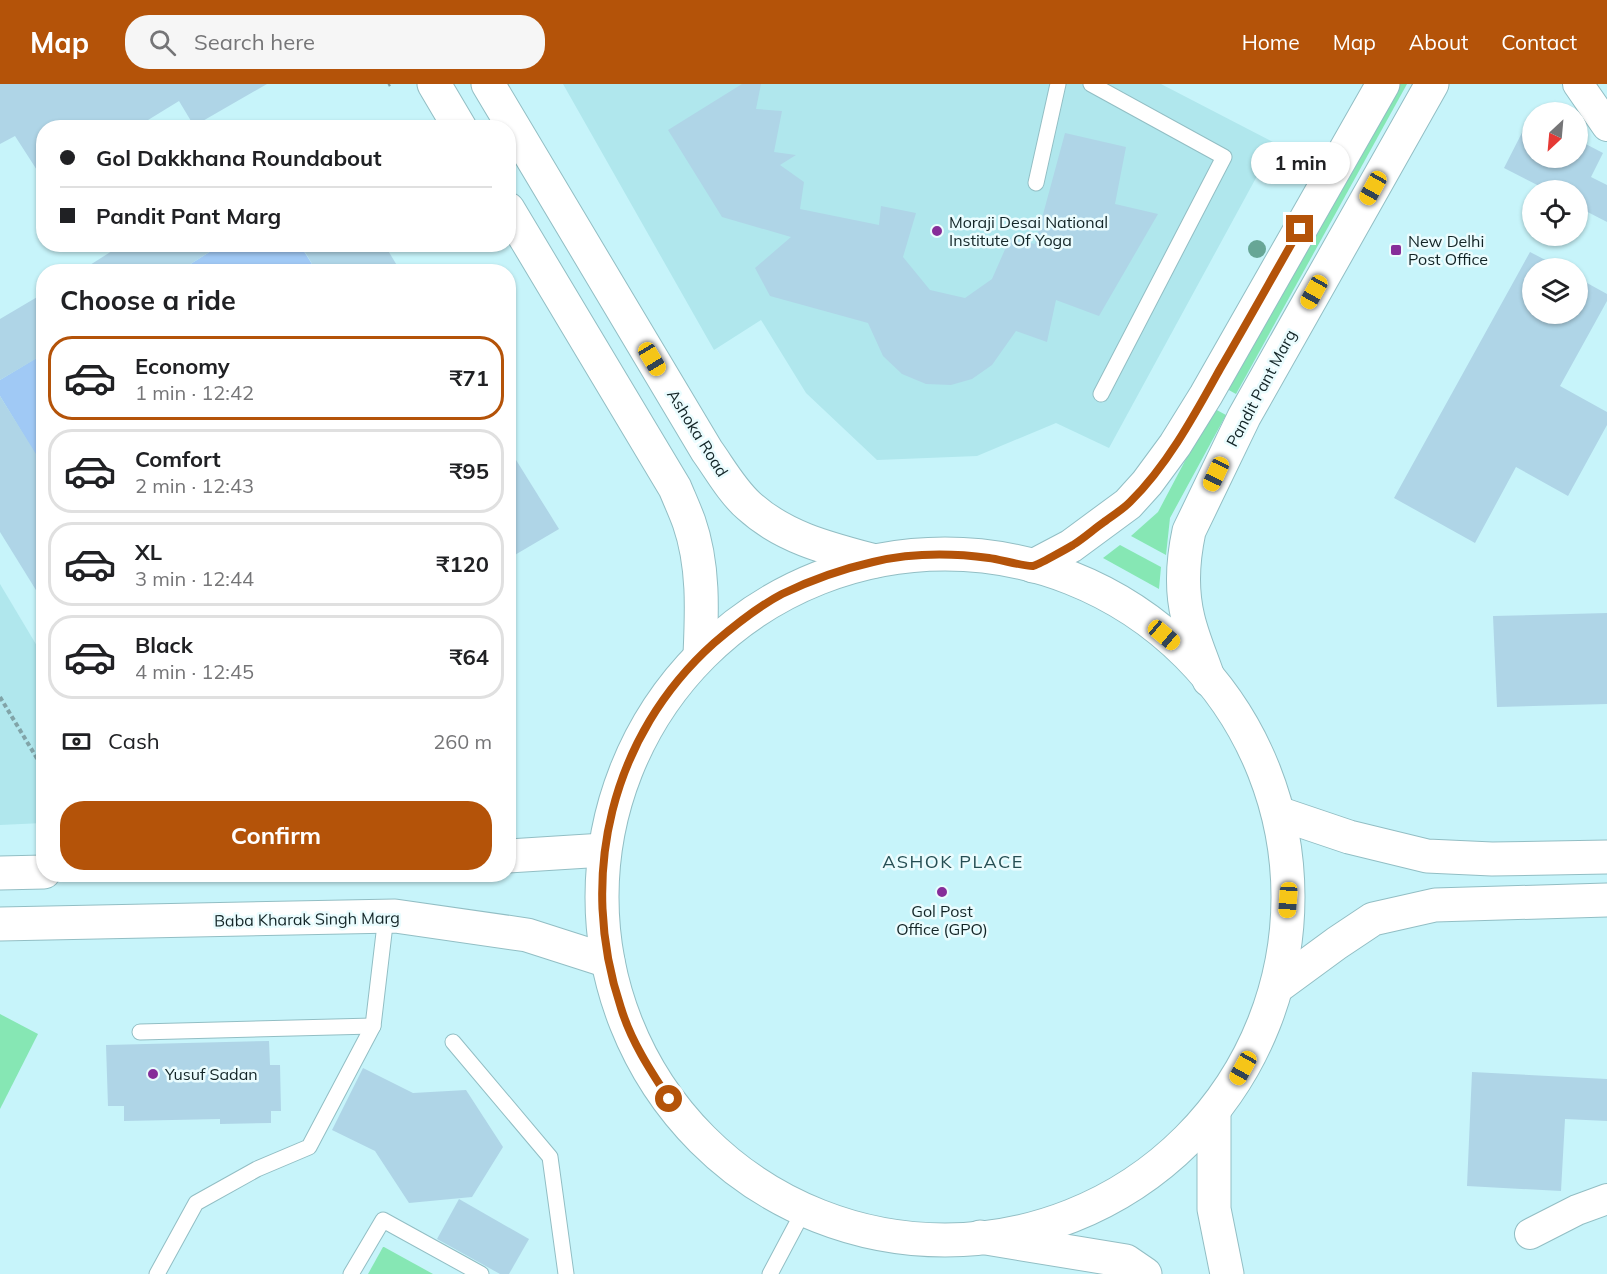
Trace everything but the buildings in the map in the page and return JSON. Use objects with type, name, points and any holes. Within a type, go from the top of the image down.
[{"type":"main road","points":[[434,84],[455,120]]},
{"type":"main road","name":"Ashoka Road","points":[[488,84],[509,120]]},
{"type":"main road","points":[[1033,566],[1071,546],[1128,504],[1175,445],[1206,395],[1383,84]]},
{"type":"main road","name":"Pandit Pant Marg","points":[[1209,680],[1186,609],[1184,591],[1186,545],[1190,531],[1244,417],[1432,84]]},
{"type":"main road","name":"Ashoka Road","points":[[516,131],[707,451],[748,506],[776,526],[792,534],[818,545],[875,561]]},
{"type":"main road","points":[[516,222],[675,488],[689,523],[699,566],[702,610],[700,656]]},
{"type":"main road","points":[[1206,395],[1244,417]]},
{"type":"main road","points":[[938,554],[1001,559],[1033,566],[1073,579],[1112,598],[1148,621],[1180,648],[1209,680],[1232,710],[1251,742],[1278,813],[1286,856],[1288,900],[1285,944],[1277,987],[1266,1020],[1234,1083],[1191,1137],[1165,1160],[1124,1190],[1078,1213],[1030,1229],[980,1237],[929,1239],[879,1232],[804,1210],[740,1171],[702,1137],[669,1099],[641,1056],[621,1010],[608,961],[601,906],[604,850],[616,796],[625,770],[649,721],[681,675],[738,622],[780,595],[826,575],[875,561],[938,554]]},
{"type":"main road","points":[[1278,813],[1349,837],[1426,856],[1492,859],[1607,857]]},
{"type":"main road","points":[[516,856],[604,850]]},
{"type":"main road","points":[[0,873],[36,872]]},
{"type":"main road","points":[[1277,987],[1372,919],[1435,904],[1607,900]]},
{"type":"main road","name":"Baba Kharak Singh Marg","points":[[0,924],[395,916],[527,935],[608,961]]},
{"type":"main road","points":[[1214,1111],[1214,1209],[1227,1274]]},
{"type":"main road","points":[[980,1237],[1126,1261],[1144,1274]]},
{"type":"street","points":[[1578,84],[1607,126]]},
{"type":"street","points":[[1530,1234],[1577,1210],[1607,1199]]},
{"type":"lane","points":[[1036,183],[1058,84]]},
{"type":"lane","points":[[1091,84],[1224,157],[1101,394]]},
{"type":"lane","points":[[157,1274],[196,1203],[257,1168],[309,1147],[373,1026],[386,916]]},
{"type":"lane","points":[[140,1032],[373,1026]]},
{"type":"lane","points":[[453,1042],[550,1157],[566,1274]]},
{"type":"lane","points":[[770,1274],[804,1210]]},
{"type":"lane","points":[[351,1274],[383,1220],[481,1274]]},
{"type":"path","points":[[0,697],[36,757]]},
{"type":"shaded area","name":"Moraji Desai National Institute Of Yoga","points":[[563,84],[1161,84],[1275,143],[1109,448],[1056,423],[977,456],[877,460],[806,393],[761,320],[714,350]]},
{"type":"shaded area","points":[[209,252],[304,252],[312,264],[191,264]]},
{"type":"shaded area","points":[[36,358],[36,455],[0,396],[0,380]]},
{"type":"shaded area","points":[[0,584],[36,644],[36,823],[0,825]]},
{"type":"green space","points":[[1396,84],[1407,84],[1236,394],[1227,389]]},
{"type":"green space","points":[[1213,408],[1226,415],[1170,518],[1166,555],[1131,536],[1158,512]]},
{"type":"green space","points":[[1120,545],[1161,567],[1159,589],[1103,558]]},
{"type":"green space","points":[[0,1014],[38,1034],[0,1109]]},
{"type":"green space","points":[[384,1247],[433,1274],[368,1274]]},
{"type":"place","name":"Moraji Desai National Institute Of Yoga","points":[[937,231]]},
{"type":"place","name":"New Delhi Post Office","points":[[1396,250]]},
{"type":"place","name":"Gol Post Office (GPO)","points":[[942,892]]},
{"type":"place","name":"Yusuf Sadan","points":[[153,1074]]},
{"type":"district","name":"ASHOK PLACE","points":[[953,862]]},
{"type":"route","points":[[669,1099],[641,1056],[621,1010],[608,961],[601,906],[604,850],[616,796],[625,770],[649,721],[681,675],[738,622],[780,595],[826,575],[875,561],[938,554],[970,555],[1033,566],[1071,546],[1128,504],[1175,445],[1300,229]]}]
